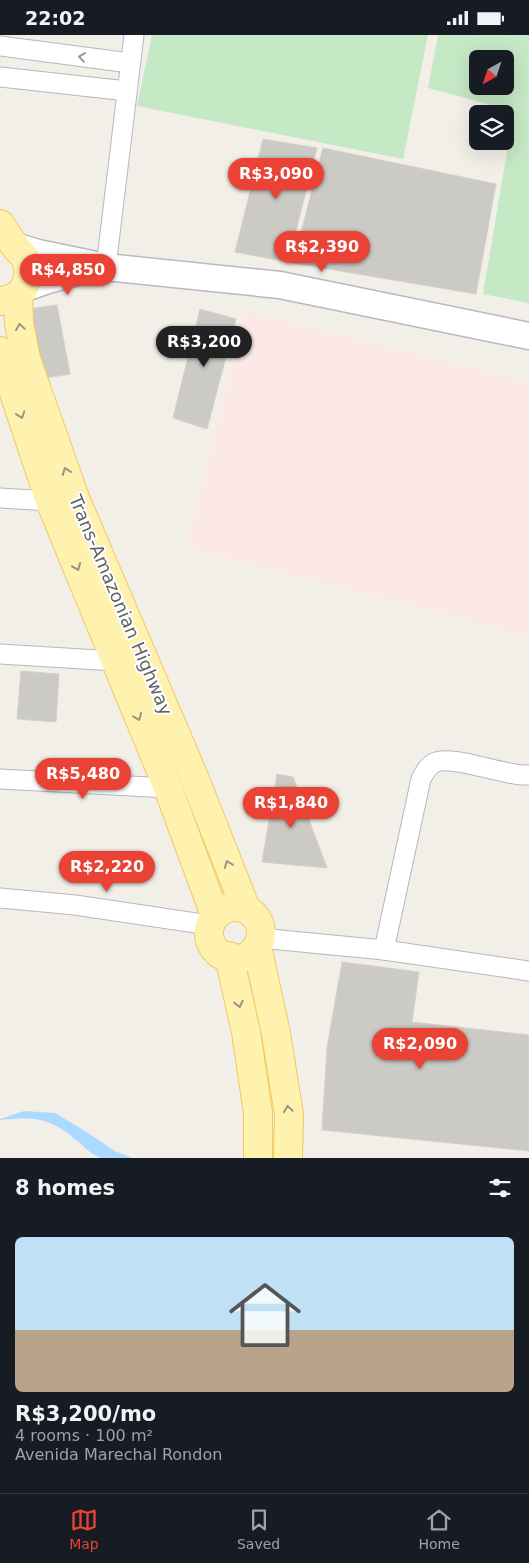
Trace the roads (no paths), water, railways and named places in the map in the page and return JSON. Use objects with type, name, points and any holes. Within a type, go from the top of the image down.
[{"type":"main road","name":"Trans-Amazonian Highway","points":[[0,223],[8,244],[24,256],[29,268],[28,279],[14,295],[26,359],[76,497],[194,777],[246,909]]},
{"type":"main road","name":"Trans-Amazonian Highway","points":[[0,351],[50,501],[114,661],[168,788],[212,920]]},
{"type":"main road","points":[[259,942],[252,953],[245,957],[237,959],[219,953],[212,945],[208,935],[212,920],[230,907],[246,909],[258,921],[260,930],[259,942],[289,1115],[288,1158]]},
{"type":"main road","points":[[229,957],[246,1031],[258,1113],[258,1158]]},
{"type":"street","points":[[103,267],[134,35]]},
{"type":"street","points":[[127,91],[7,77],[8,47],[130,63]]},
{"type":"street","points":[[8,244],[103,267],[280,285],[529,336]]},
{"type":"street","points":[[14,295],[48,280],[103,267]]},
{"type":"street","points":[[0,497],[50,501]]},
{"type":"street","points":[[0,654],[114,661]]},
{"type":"street","points":[[384,950],[421,779],[427,768],[437,761],[452,761],[529,775]]},
{"type":"street","points":[[0,779],[168,788]]},
{"type":"street","points":[[0,898],[212,920]]},
{"type":"street","points":[[259,942],[384,950],[529,971]]},
{"type":"water","points":[[24,1111],[55,1113],[115,1151],[132,1158],[97,1157],[66,1132],[41,1120],[0,1120]]}]
